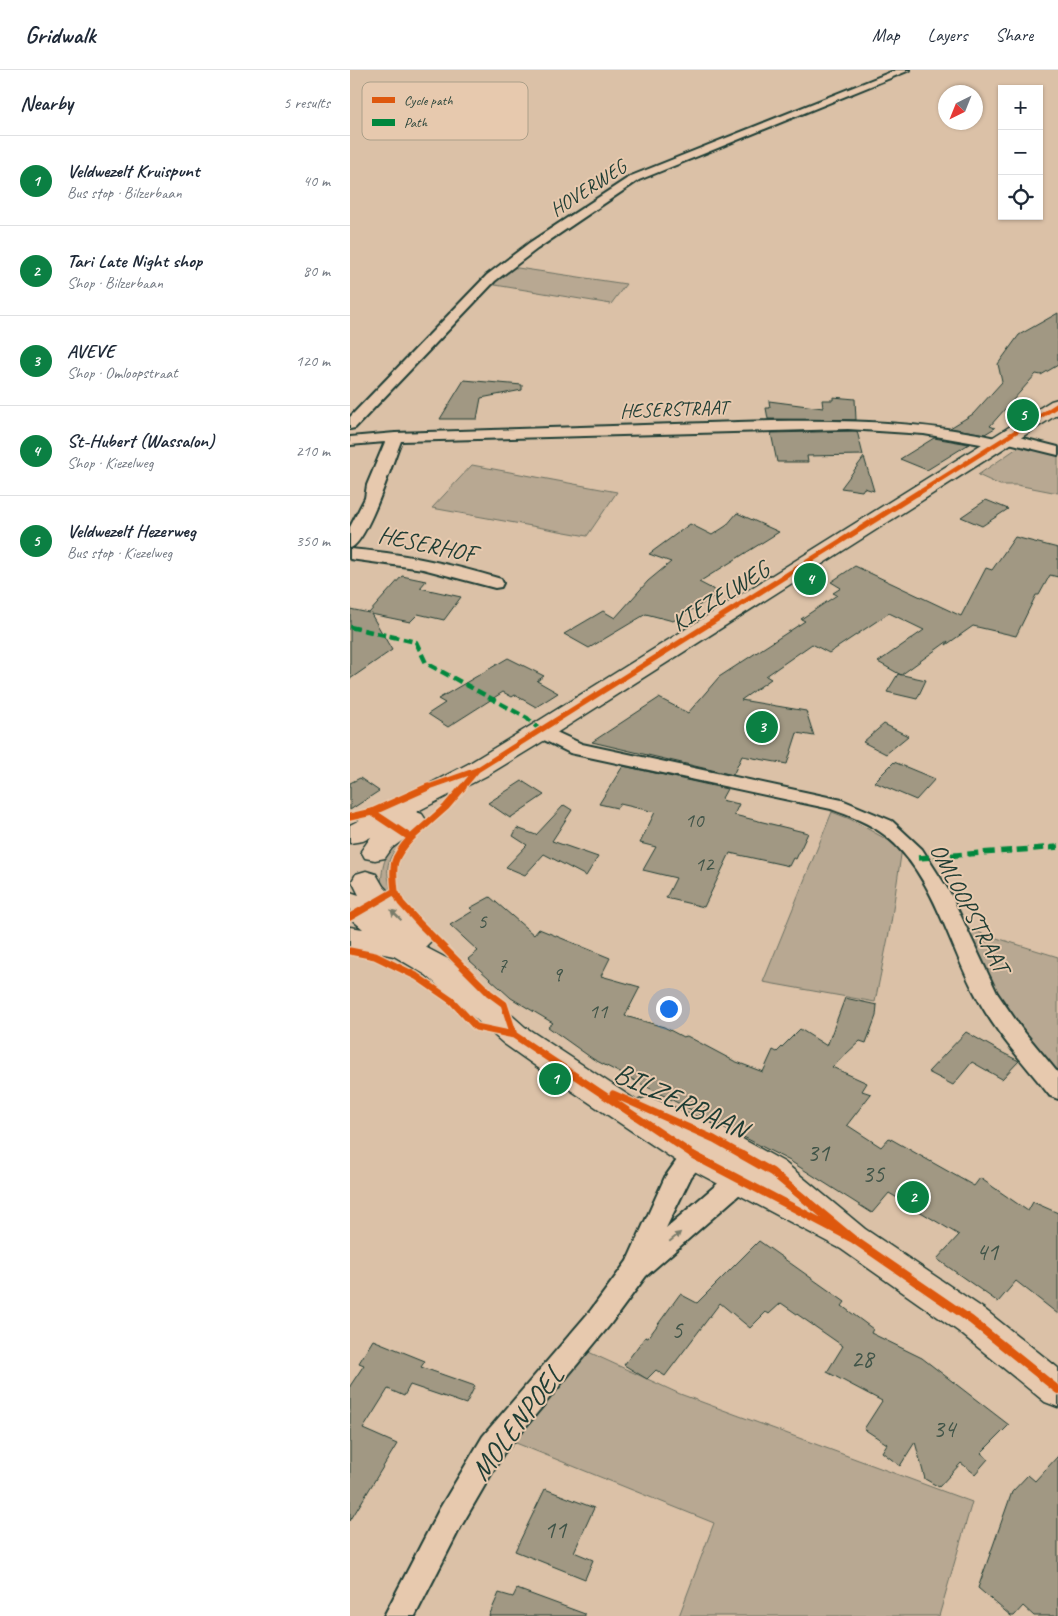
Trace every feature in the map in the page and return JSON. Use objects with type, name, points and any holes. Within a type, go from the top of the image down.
[{"type":"main road","name":"KIEZELWEG","points":[[352,834],[477,770],[1058,405]]},
{"type":"main road","name":"KIEZELWEG","points":[[352,834],[366,841],[375,851],[382,842],[398,829],[446,799],[477,770]]},
{"type":"main road","points":[[355,891],[376,863],[375,851]]},
{"type":"main road","name":"BILZERBAAN","points":[[355,891],[403,948],[437,967],[514,1035],[582,1080],[746,1171],[772,1172],[852,1239],[971,1320],[1058,1390]]},
{"type":"main road","name":"BILZERBAAN","points":[[355,891],[372,892],[415,935],[437,967]]},
{"type":"main road","points":[[350,937],[403,948]]},
{"type":"street","name":"HOVERWEG","points":[[350,425],[491,278],[533,246],[635,178],[905,70]]},
{"type":"street","name":"HESERSTRAAT","points":[[350,441],[394,437],[794,425],[881,426],[1002,440],[1058,451]]},
{"type":"street","name":"HESERHOF","points":[[350,544],[372,498],[375,485],[394,437]]},
{"type":"street","name":"HESERHOF","points":[[350,554],[389,558],[463,572],[495,583]]},
{"type":"street","name":"OMLOOPSTRAAT","points":[[541,731],[577,749],[835,804],[871,817],[899,836],[918,858],[932,881],[989,999],[1058,1090]]},
{"type":"street","name":"MOLENPOEL","points":[[637,1268],[676,1181],[703,1147]]},
{"type":"street","name":"MOLENPOEL","points":[[399,1616],[450,1518],[493,1445],[600,1318],[637,1268],[746,1171]]},
{"type":"shaded area","points":[[511,267],[626,284],[611,304],[489,284]]},
{"type":"shaded area","points":[[1020,446],[1058,455],[1058,493],[1017,485],[1000,485],[978,475]]},
{"type":"shaded area","points":[[472,465],[617,492],[587,536],[432,508]]},
{"type":"shaded area","points":[[832,812],[850,819],[902,848],[891,923],[875,1002],[763,982]]},
{"type":"shaded area","points":[[402,835],[403,842],[395,850],[388,865],[389,893],[381,888],[382,871],[388,853]]},
{"type":"shaded area","points":[[961,927],[1058,957],[1058,1079],[1006,1011]]},
{"type":"shaded area","points":[[582,1349],[680,1394],[972,1502],[939,1616],[679,1616],[714,1523],[511,1441]]},
{"type":"building","points":[[1058,313],[1058,365],[1041,375],[1036,374],[990,426],[995,428],[985,434],[950,428],[973,414],[1002,382],[998,364],[1019,335]]},
{"type":"building","points":[[464,380],[522,385],[522,390],[481,398],[477,419],[440,419]]},
{"type":"building","points":[[833,397],[855,399],[856,420],[768,419],[766,408],[770,408],[769,401],[823,408],[822,400],[833,400]]},
{"type":"building","points":[[857,431],[863,455],[807,456],[808,462],[777,462],[771,433]]},
{"type":"building","points":[[934,438],[969,444],[927,470],[900,459]]},
{"type":"building","points":[[864,457],[874,491],[864,488],[862,491],[841,488]]},
{"type":"building","points":[[986,500],[1008,509],[982,526],[961,517]]},
{"type":"building","points":[[737,513],[779,532],[699,582],[720,593],[673,621],[646,614],[589,648],[564,634],[603,611],[615,618],[648,581],[671,562],[649,554],[690,524],[712,535],[726,526]]},
{"type":"building","points":[[1015,537],[1058,548],[1058,577],[1050,575],[1039,595],[1036,595],[1016,636],[973,626],[946,645],[948,641],[901,675],[878,662],[924,630],[889,613],[829,653],[812,644],[766,676],[771,679],[741,700],[806,711],[814,736],[797,733],[787,764],[742,756],[733,775],[592,742],[659,698],[688,713],[719,677],[805,621],[801,619],[837,595],[833,593],[841,588],[831,582],[855,566],[961,616],[986,568],[992,570]]},
{"type":"building","points":[[402,576],[426,581],[420,588],[461,597],[444,620],[418,614],[410,622],[371,614],[392,650],[350,679],[350,609],[369,613]]},
{"type":"building","points":[[508,658],[544,676],[537,681],[558,693],[536,707],[515,695],[512,697],[503,692],[448,727],[428,714],[445,703],[438,699]]},
{"type":"building","points":[[898,674],[926,680],[917,699],[887,692]]},
{"type":"building","points":[[884,724],[908,736],[886,754],[863,742]]},
{"type":"building","points":[[894,762],[935,779],[916,800],[874,782]]},
{"type":"building","points":[[623,766],[727,789],[721,800],[739,804],[734,815],[808,833],[796,859],[793,858],[789,866],[730,853],[704,907],[666,898],[676,878],[643,870],[656,847],[640,843],[655,812],[620,804],[617,808],[599,804]]},
{"type":"building","points":[[360,778],[379,791],[350,810],[350,783]]},
{"type":"building","points":[[522,781],[544,795],[510,818],[488,803]]},
{"type":"building","points":[[564,805],[572,810],[552,841],[598,857],[586,876],[544,854],[525,875],[506,867],[527,845],[513,836],[517,828],[536,835]]},
{"type":"building","points":[[490,897],[534,935],[539,929],[610,958],[601,976],[640,987],[625,1016],[664,1027],[683,1037],[687,1036],[734,1061],[763,1072],[773,1050],[777,1052],[800,1029],[827,1046],[845,998],[877,1005],[876,1016],[866,1043],[860,1041],[832,1067],[867,1083],[862,1091],[871,1094],[847,1125],[881,1147],[889,1138],[974,1186],[980,1178],[1028,1211],[1033,1202],[1058,1213],[1058,1314],[1016,1281],[998,1302],[937,1259],[959,1235],[889,1193],[872,1213],[790,1161],[593,1059],[548,1027],[553,1023],[511,998],[468,959],[478,951],[450,925],[473,911],[470,908]]},
{"type":"building","points":[[966,1032],[1019,1061],[1002,1079],[972,1062],[953,1085],[928,1072]]},
{"type":"building","points":[[759,1241],[845,1302],[842,1306],[873,1329],[871,1333],[922,1358],[1009,1425],[981,1453],[988,1459],[975,1474],[961,1463],[939,1487],[925,1479],[915,1442],[900,1466],[882,1452],[887,1444],[864,1429],[882,1401],[827,1372],[843,1346],[781,1303],[769,1314],[766,1312],[750,1328],[720,1303],[665,1376],[656,1370],[647,1379],[624,1365],[645,1337],[648,1338],[680,1294],[697,1303]]},
{"type":"building","points":[[373,1340],[425,1361],[421,1367],[475,1386],[466,1404],[410,1385],[404,1396],[388,1389],[363,1429],[397,1444],[350,1521],[350,1386],[364,1365],[359,1363]]},
{"type":"building","points":[[1058,1456],[1058,1616],[1034,1616],[1023,1606],[1014,1616],[1011,1616],[978,1588],[1012,1492],[1028,1475],[1035,1481]]},
{"type":"building","points":[[545,1489],[594,1508],[574,1552],[593,1560],[585,1579],[515,1551]]},
{"type":"building","points":[[517,1589],[585,1614],[585,1616],[489,1616],[499,1593],[513,1597]]},
{"type":"marked path","points":[[350,627],[416,642],[426,663],[527,718],[541,731]]},
{"type":"marked path","points":[[918,858],[1058,847]]},
{"type":"cycle path","points":[[372,812],[430,786],[477,770],[1058,405]]},
{"type":"cycle path","points":[[411,838],[446,807],[477,770]]},
{"type":"cycle path","points":[[350,817],[372,812],[411,838],[395,857],[393,867],[395,891],[350,917]]},
{"type":"cycle path","points":[[395,891],[401,903],[420,924],[489,993],[504,1004],[514,1035]]},
{"type":"cycle path","points":[[350,951],[375,956],[416,976],[452,1001],[476,1027],[514,1035],[693,1155],[853,1239]]},
{"type":"cycle path","points":[[613,1094],[714,1139],[772,1172],[853,1239],[971,1320],[1058,1390]]},
{"type":"place","name":"Veldwezelt Hezerweg","points":[[1023,415]]},
{"type":"place","name":"St-Hubert (Wassalon)","points":[[810,579]]},
{"type":"place","name":"AVEVE","points":[[762,727]]},
{"type":"place","name":"Veldwezelt Kruispunt","points":[[555,1079]]},
{"type":"place","name":"Tari Late Night shop","points":[[913,1197]]}]
